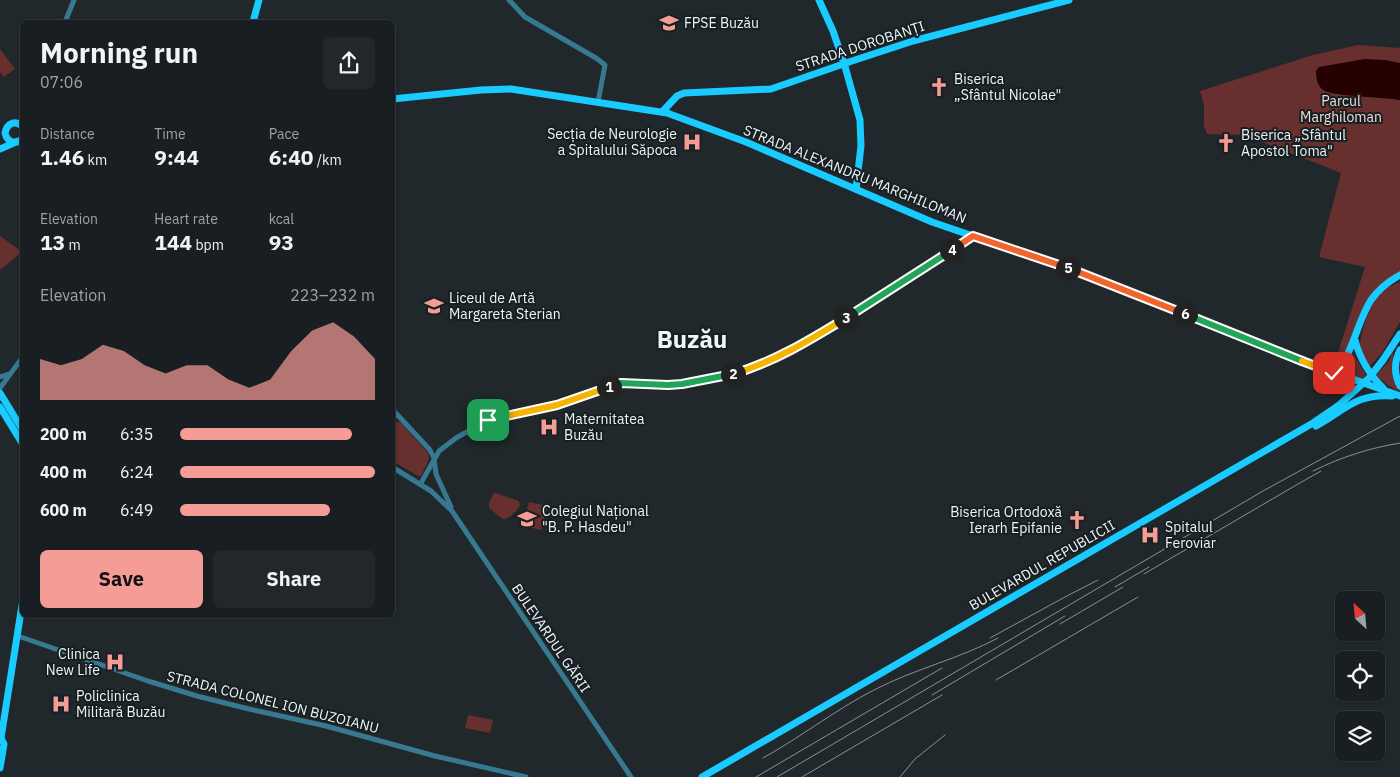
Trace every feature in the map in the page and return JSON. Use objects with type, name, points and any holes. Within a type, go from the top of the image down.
[{"type":"main road","points":[[254,20],[259,0]]},
{"type":"main road","points":[[819,0],[844,63],[860,120],[861,146],[856,189]]},
{"type":"main road","name":"STRADA DOROBANȚI","points":[[662,111],[677,96],[684,92],[766,90],[922,39],[1069,0]]},
{"type":"main road","name":"STRADA ALEXANDRU MARGHILOMAN","points":[[395,99],[481,90],[511,89],[662,111],[746,142],[932,222],[1075,271],[1320,368],[1400,396]]},
{"type":"main road","points":[[20,125],[12,123],[7,126],[3,135],[10,141],[20,141]]},
{"type":"main road","points":[[0,149],[20,141]]},
{"type":"main road","points":[[1334,373],[1345,359],[1372,299],[1388,283],[1400,275]]},
{"type":"main road","points":[[1388,283],[1400,281]]},
{"type":"main road","name":"BULEVARDUL REPUBLICII","points":[[702,777],[1313,423],[1338,406],[1369,378],[1400,334]]},
{"type":"main road","points":[[1354,340],[1368,372],[1385,390]]},
{"type":"main road","points":[[1400,350],[1396,358],[1395,369],[1400,386]]},
{"type":"main road","points":[[0,393],[20,426]]},
{"type":"main road","points":[[1282,441],[1310,430],[1360,399],[1378,396],[1400,396]]},
{"type":"main road","points":[[1,409],[20,440]]},
{"type":"main road","points":[[0,768],[4,744],[0,738],[20,618]]},
{"type":"street","points":[[66,20],[74,0]]},
{"type":"street","points":[[509,0],[525,17],[605,65],[598,102]]},
{"type":"street","points":[[421,483],[436,454],[443,446],[488,420],[557,405],[621,383],[682,384],[732,374],[795,349],[869,304],[973,236]]},
{"type":"street","points":[[0,388],[20,361]]},
{"type":"street","points":[[0,377],[10,374]]},
{"type":"street","points":[[395,412],[430,450],[434,458],[436,474],[452,511]]},
{"type":"street","points":[[395,469],[421,483],[452,511]]},
{"type":"street","name":"BULEVARDUL GĂRII","points":[[452,511],[631,777]]},
{"type":"street","name":"STRADA COLONEL ION BUZOIANU","points":[[18,636],[197,696],[326,726],[435,756],[526,777]]},
{"type":"green space","name":"Parcul Marghiloman","points":[[1358,45],[1400,48],[1400,275],[1379,290],[1340,360],[1332,368],[1365,267],[1319,257],[1341,173],[1245,135],[1207,134],[1204,126],[1204,105],[1200,91],[1313,55]]},
{"type":"green space","points":[[0,49],[15,69],[4,77],[0,72]]},
{"type":"green space","points":[[0,236],[20,251],[20,254],[0,270]]},
{"type":"green space","points":[[1400,282],[1400,322],[1382,353],[1370,366],[1366,362],[1360,345],[1366,318],[1372,305],[1381,293]]},
{"type":"green space","points":[[1395,348],[1393,351],[1397,385],[1400,392],[1387,385],[1376,375],[1389,361],[1393,349]]},
{"type":"green space","points":[[1353,353],[1366,375],[1362,379],[1342,371],[1349,363]]},
{"type":"green space","points":[[400,422],[428,453],[429,459],[421,476],[395,462],[395,424]]},
{"type":"green space","points":[[495,493],[519,501],[518,509],[506,519],[501,518],[489,508],[489,503]]},
{"type":"green space","points":[[529,502],[548,506],[541,530],[524,526],[523,524]]},
{"type":"green space","points":[[468,715],[493,720],[490,733],[465,728]]},
{"type":"shaded area","points":[[1365,59],[1400,63],[1400,100],[1335,94],[1327,92],[1319,85],[1316,71],[1319,67]]},
{"type":"railway","points":[[777,777],[1263,491],[1400,416]]},
{"type":"railway","points":[[1313,471],[1334,461],[1400,443]]},
{"type":"railway","points":[[1144,574],[1321,471]]},
{"type":"railway","points":[[1115,587],[1149,567]]},
{"type":"railway","points":[[990,638],[1098,580]]},
{"type":"railway","points":[[1060,624],[1123,587]]},
{"type":"railway","points":[[996,680],[1138,597]]},
{"type":"railway","points":[[932,695],[1065,616]]},
{"type":"railway","points":[[763,758],[874,690],[998,638]]},
{"type":"railway","points":[[756,777],[942,668]]},
{"type":"railway","points":[[802,777],[942,695]]},
{"type":"railway","points":[[900,777],[915,759],[945,735]]},
{"type":"place","name":"FPSE Buzău","points":[[669,23]]},
{"type":"place","name":"Biserica „Sfântul Nicolae\"","points":[[939,87]]},
{"type":"place","name":"Secția de Neurologie a Spitalului Săpoca","points":[[692,142]]},
{"type":"place","name":"Biserica „Sfântul Apostol Toma\"","points":[[1226,143]]},
{"type":"place","name":"Liceul de Artă Margareta Sterian","points":[[434,306]]},
{"type":"place","name":"Maternitatea Buzău","points":[[549,427]]},
{"type":"place","name":"Colegiul Național \"B. P. Hasdeu\"","points":[[527,519]]},
{"type":"place","name":"Biserica Ortodoxă Ierarh Epifanie","points":[[1077,520]]},
{"type":"place","name":"Spitalul Feroviar","points":[[1150,535]]},
{"type":"place","name":"Clinica New Life","points":[[115,662]]},
{"type":"place","name":"Policlinica Militară Buzău","points":[[61,704]]},
{"type":"district","name":"Buzău","points":[[692,339]]},
{"type":"route","points":[[488,420],[557,405],[621,383],[682,384],[743,371],[795,349],[884,295],[973,236],[1075,271],[1334,373]]}]
